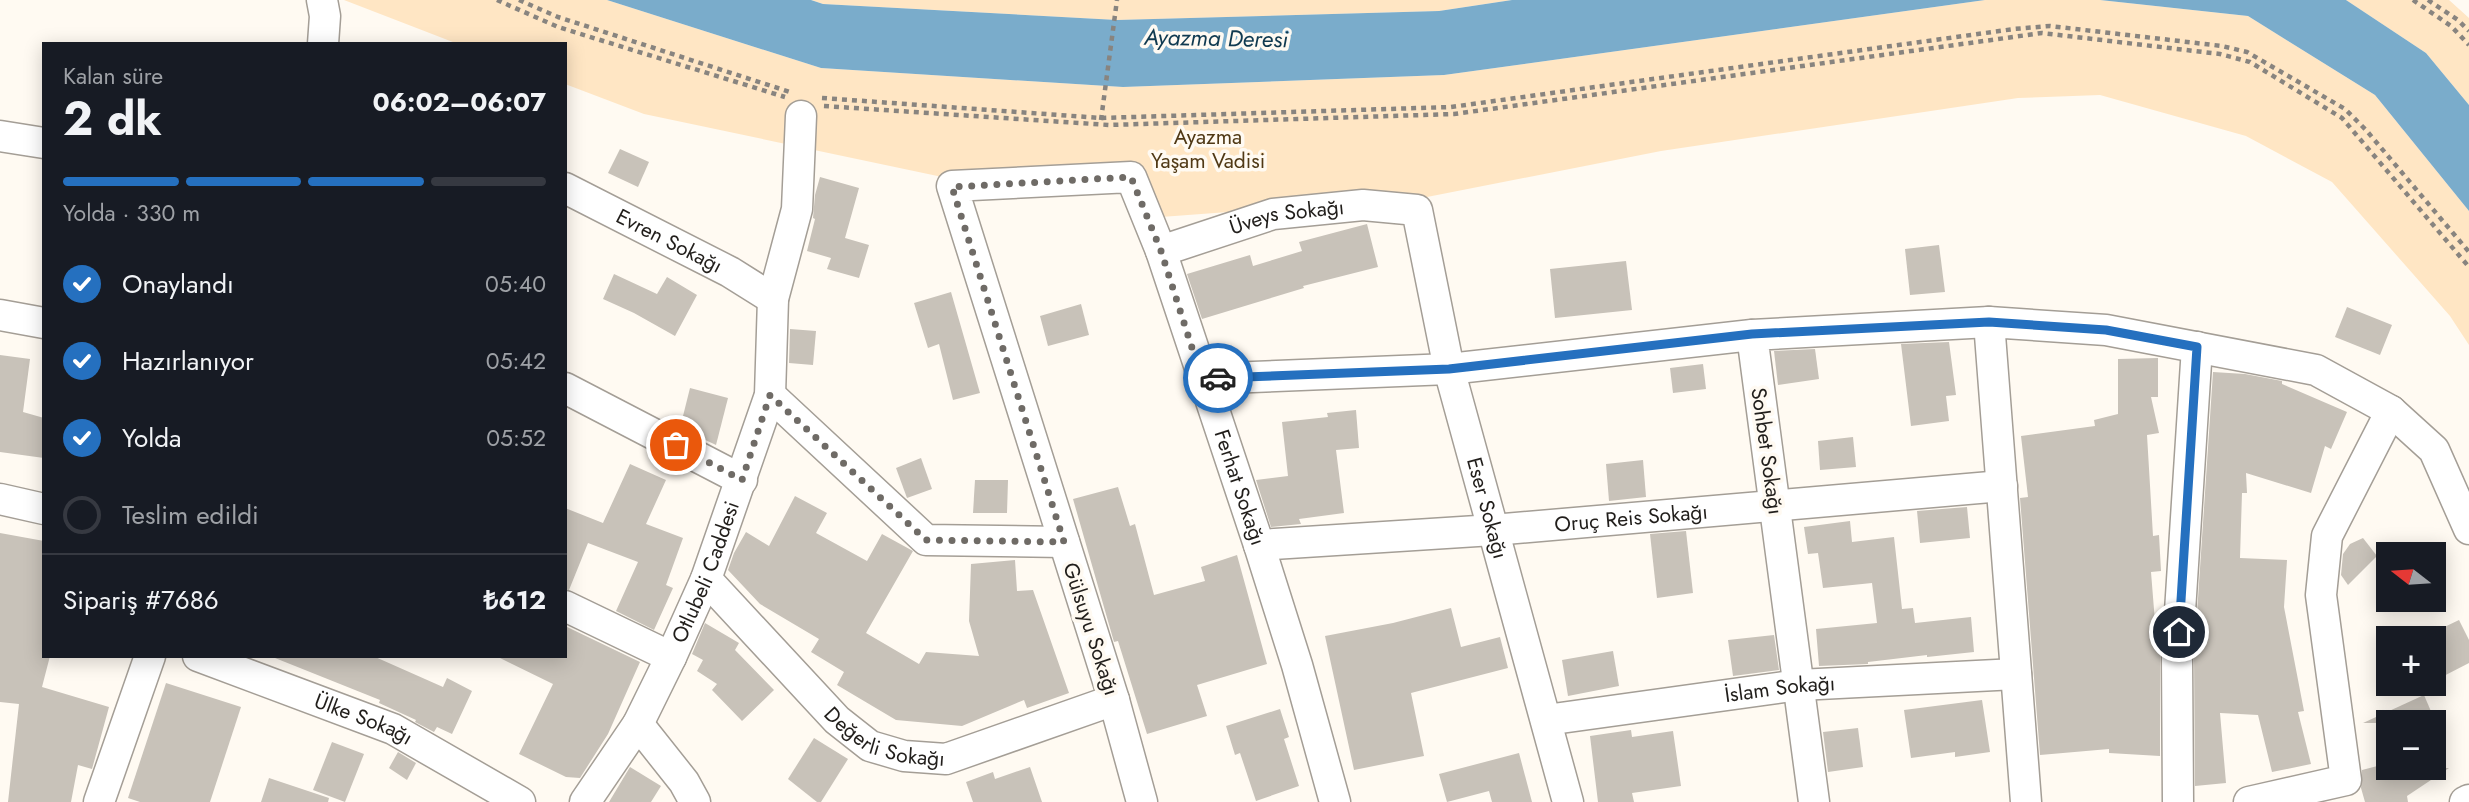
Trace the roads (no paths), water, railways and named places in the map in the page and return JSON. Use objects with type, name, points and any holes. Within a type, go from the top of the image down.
[{"type":"street","points":[[322,0],[325,16],[323,42]]},
{"type":"street","name":"Otlubeli Caddesi","points":[[584,802],[638,724],[671,657],[706,579],[770,395],[773,299],[797,209],[807,103]]},
{"type":"street","points":[[0,136],[42,143]]},
{"type":"street","name":"Ferhat Sokağı","points":[[1131,177],[1161,251],[1259,545],[1297,665],[1335,802]]},
{"type":"street","name":"Gülsuyu Sokağı","points":[[1131,177],[952,187],[1114,701],[1142,802]]},
{"type":"street","name":"Evren Sokağı","points":[[567,189],[730,272],[773,299]]},
{"type":"street","name":"Üveys Sokağı","points":[[1161,251],[1273,214],[1363,205],[1418,210]]},
{"type":"street","name":"Eser Sokağı","points":[[1418,210],[1449,369],[1568,802]]},
{"type":"street","points":[[0,316],[42,323]]},
{"type":"street","points":[[1202,379],[1449,369],[1752,334],[1989,322],[2106,330],[2316,370],[2391,411],[2434,450],[2469,529]]},
{"type":"street","points":[[1989,322],[2026,802]]},
{"type":"street","name":"Sohbet Sokağı","points":[[1752,334],[1814,802]]},
{"type":"street","points":[[2178,802],[2177,658],[2197,347]]},
{"type":"street","points":[[567,389],[742,480]]},
{"type":"street","points":[[770,395],[926,540],[1064,542]]},
{"type":"street","points":[[2249,802],[2348,791],[2321,595],[2327,536],[2391,411]]},
{"type":"street","name":"Oruç Reis Sokağı","points":[[1259,545],[1493,530],[2002,486]]},
{"type":"street","points":[[0,499],[42,509]]},
{"type":"street","name":"Değerli Sokağı","points":[[706,579],[837,720],[870,746],[904,756],[946,759],[1114,701]]},
{"type":"street","points":[[567,608],[671,657]]},
{"type":"street","points":[[99,802],[149,658]]},
{"type":"street","name":"Ülke Sokağı","points":[[203,658],[393,729],[520,802]]},
{"type":"street","name":"İslam Sokağı","points":[[1546,719],[1799,685],[2016,674]]},
{"type":"street","points":[[638,724],[684,782],[695,802]]},
{"type":"water","name":"Ayazma Deresi","points":[[607,0],[811,0],[823,4],[1117,20],[1439,11],[1512,0],[1985,0],[1444,75],[1123,87],[821,68]]},
{"type":"water","points":[[2100,0],[2346,0],[2426,53],[2469,105],[2469,211],[2375,95],[2248,16]]},
{"type":"park label","name":"Ayazma Yaşam Vadisi","points":[[1208,149]]}]
